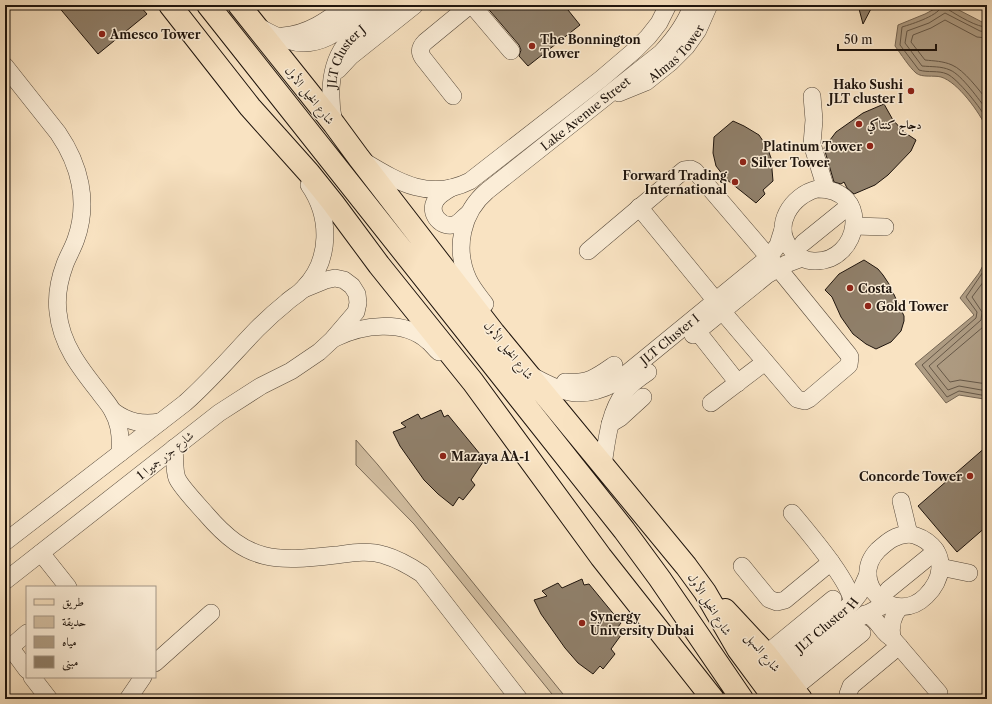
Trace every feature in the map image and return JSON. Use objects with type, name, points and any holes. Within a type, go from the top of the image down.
[{"type":"main road","points":[[170,5],[250,107],[309,173],[473,382],[601,557],[713,699]]},
{"type":"main road","name":"شارع الخيل الأول","points":[[208,5],[624,530],[660,579],[742,699]]},
{"type":"main road","name":"شارع الخيل الأول","points":[[239,5],[334,124],[494,333],[535,378],[602,465],[686,566],[705,592],[738,649],[782,681]]},
{"type":"main road","name":"شارع السهل","points":[[705,592],[742,628],[782,681]]},
{"type":"street","name":"JLT Cluster J","points":[[254,25],[288,41],[313,43],[332,35],[341,12],[371,5]]},
{"type":"street","name":"JLT Cluster J","points":[[334,124],[331,109],[331,80],[339,56],[350,38],[392,5]]},
{"type":"street","points":[[453,96],[421,55],[421,48],[425,42],[471,5],[511,51]]},
{"type":"street","name":"Lake Avenue Street","points":[[359,158],[388,176],[406,184],[432,190],[451,188],[461,185],[479,175],[601,79],[648,37],[659,23],[668,5]]},
{"type":"street","name":"Lake Avenue Street","points":[[451,188],[436,200],[433,206],[433,213],[442,224],[456,224],[468,214],[480,197],[487,191],[661,53],[673,40],[683,25],[692,5]]},
{"type":"street","name":"Almas Tower","points":[[608,96],[628,90],[646,82],[672,62],[686,47],[698,30],[709,5]]},
{"type":"street","points":[[331,80],[345,62],[391,31],[417,8]]},
{"type":"street","points":[[5,66],[58,133],[65,143],[76,166],[81,190],[81,216],[75,240],[65,263],[58,287],[58,306],[63,337],[74,359],[113,411],[127,420],[135,422],[144,424],[160,422]]},
{"type":"street","points":[[812,96],[814,120],[812,144],[826,189],[833,190],[848,202],[853,212],[855,226],[885,227]]},
{"type":"street","points":[[5,542],[201,389],[262,324],[302,290],[311,280],[323,256],[325,243],[323,212],[317,196],[281,142]]},
{"type":"street","points":[[588,251],[639,207],[684,170],[691,169],[698,174],[774,263],[848,354],[850,357],[849,365],[809,399],[801,401],[794,396],[639,207]]},
{"type":"street","name":"JLT Cluster I","points":[[826,189],[809,191],[801,196],[789,209],[796,241],[822,260],[838,253],[846,245],[852,236],[855,226]]},
{"type":"street","points":[[796,241],[848,202]]},
{"type":"street","name":"Lake Avenue Street","points":[[468,214],[462,242],[462,262],[468,280],[490,313],[494,333]]},
{"type":"street","points":[[751,237],[759,238],[774,233],[796,241]]},
{"type":"street","points":[[794,288],[799,273],[796,241]]},
{"type":"street","name":"JLT Cluster I","points":[[535,378],[554,388],[567,392],[580,393],[604,389],[616,383],[719,306],[767,275],[774,263],[796,241]]},
{"type":"street","name":"JLT Cluster I","points":[[774,263],[778,245],[796,241]]},
{"type":"street","points":[[302,290],[335,278],[344,280],[352,286],[357,294],[358,303],[356,312],[332,340]]},
{"type":"street","name":"JLT Cluster I","points":[[602,465],[610,424],[616,405],[624,392],[697,332],[719,306]]},
{"type":"street","points":[[332,340],[347,332],[363,328],[381,327],[409,330],[419,334],[428,341],[457,373],[468,381],[473,382]]},
{"type":"street","points":[[697,332],[738,383]]},
{"type":"street","name":"شارع جزر جميرا 1","points":[[5,581],[219,413],[261,386],[305,362],[332,340]]},
{"type":"street","points":[[711,403],[765,362]]},
{"type":"street","points":[[535,378],[582,382],[597,377],[614,365]]},
{"type":"street","points":[[610,424],[620,418],[643,397]]},
{"type":"street","points":[[113,411],[120,436],[120,453]]},
{"type":"street","points":[[174,448],[177,478],[218,527],[232,540],[253,553],[278,559],[304,559],[361,552],[383,555],[403,562],[422,574],[519,699]]},
{"type":"street","points":[[142,473],[177,478]]},
{"type":"street","points":[[901,501],[909,534],[917,536],[936,554],[969,573]]},
{"type":"street","points":[[792,513],[832,564],[850,591],[852,603]]},
{"type":"street","name":"JLT Cluster H","points":[[909,534],[894,537],[886,542],[870,561],[882,588],[914,604],[927,595],[936,584],[939,575],[936,554]]},
{"type":"street","points":[[41,552],[67,586]]},
{"type":"street","points":[[882,588],[936,554]]},
{"type":"street","points":[[742,566],[770,599],[777,602],[785,600],[832,564]]},
{"type":"street","points":[[832,564],[840,570],[848,572],[855,571],[882,588],[894,616],[892,621],[896,642]]},
{"type":"street","name":"JLT Cluster H","points":[[782,681],[859,594],[882,588]]},
{"type":"street","name":"JLT Cluster H","points":[[782,681],[851,623],[865,614],[882,588]]},
{"type":"street","points":[[833,599],[813,611],[787,632],[782,681],[819,673],[845,652],[862,633]]},
{"type":"street","points":[[156,662],[210,613]]},
{"type":"street","points":[[865,614],[874,619],[887,635],[896,642],[939,693]]},
{"type":"street","points":[[26,634],[7,650],[26,669]]},
{"type":"street","points":[[850,699],[848,694],[851,686],[896,642]]},
{"type":"street","points":[[33,678],[49,699]]},
{"type":"street","points":[[128,699],[142,678]]},
{"type":"green space","points":[[356,440],[378,465],[567,699],[556,699],[414,524],[356,465]]},
{"type":"water","points":[[942,5],[951,6],[984,23],[986,23],[987,20],[987,129],[974,107],[961,91],[948,80],[941,77],[919,75],[916,73],[895,46],[898,25]]},
{"type":"water","points":[[987,258],[987,403],[984,399],[959,395],[946,403],[915,364],[974,315],[960,298],[979,273]]},
{"type":"building","name":"Amesco Tower","points":[[57,5],[139,5],[147,14],[98,54]]},
{"type":"building","name":"The Bonnington Tower","points":[[485,5],[564,5],[580,25],[528,66],[519,56],[521,50],[519,45]]},
{"type":"building","points":[[858,5],[873,5],[863,24]]},
{"type":"building","name":"Platinum Tower","points":[[884,104],[893,120],[904,132],[916,140],[911,151],[888,175],[875,185],[854,194],[847,188],[844,182],[841,184],[834,182],[824,148],[836,132],[863,113]]},
{"type":"building","name":"Silver Tower","points":[[733,121],[759,135],[767,147],[771,158],[773,181],[763,190],[765,194],[756,203],[726,179],[716,166],[713,153],[714,137]]},
{"type":"building","name":"Gold Tower","points":[[864,260],[878,269],[883,275],[889,284],[904,316],[901,331],[891,342],[876,349],[866,344],[853,334],[841,317],[832,297],[825,290],[839,274]]},
{"type":"building","name":"Mazaya AA-1","points":[[441,410],[444,417],[448,415],[480,454],[477,458],[483,462],[471,480],[475,485],[463,500],[459,497],[453,506],[424,480],[400,446],[393,432],[406,427],[401,423],[418,414],[421,419]]},
{"type":"building","name":"Concorde Tower","points":[[987,446],[987,526],[957,552],[918,506]]},
{"type":"building","points":[[582,579],[584,585],[589,584],[621,623],[618,627],[624,631],[611,649],[615,654],[603,669],[600,666],[593,674],[578,663],[565,648],[541,614],[534,600],[547,596],[542,591],[558,583],[562,588]]},
{"type":"place","name":"Amesco Tower","points":[[102,34]]},
{"type":"place","name":"The Bonnington Tower","points":[[532,46]]},
{"type":"place","name":"Hako Sushi JLT cluster I","points":[[911,91]]},
{"type":"place","name":"دجاج كنتاكي","points":[[859,124]]},
{"type":"place","name":"Platinum Tower","points":[[870,146]]},
{"type":"place","name":"Silver Tower","points":[[743,162]]},
{"type":"place","name":"Forward Trading International","points":[[735,182]]},
{"type":"place","name":"Costa","points":[[850,288]]},
{"type":"place","name":"Gold Tower","points":[[868,306]]},
{"type":"place","name":"Mazaya AA-1","points":[[443,456]]},
{"type":"place","name":"Concorde Tower","points":[[970,476]]},
{"type":"place","name":"Synergy University Dubai","points":[[582,623]]}]
